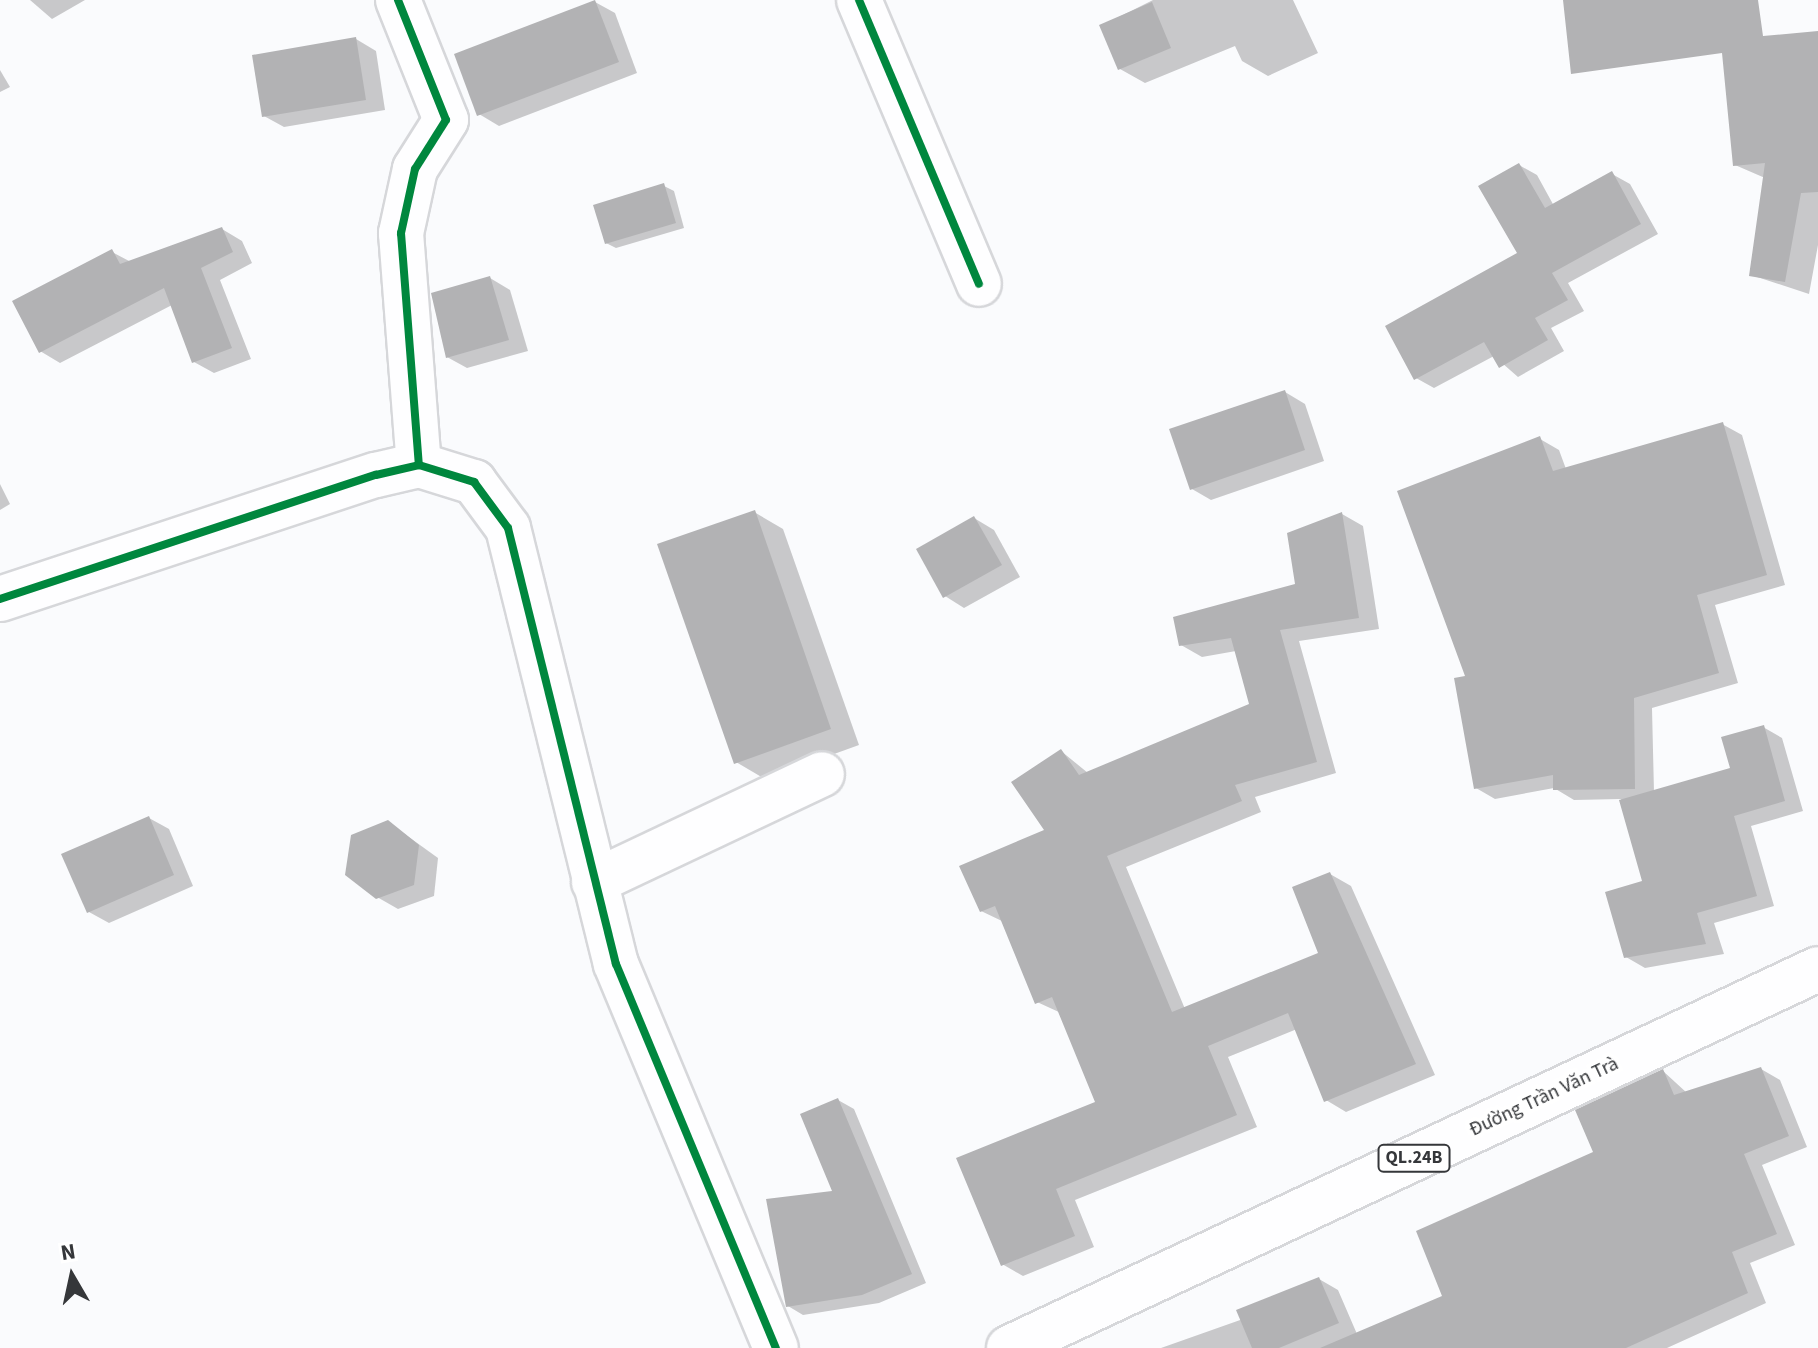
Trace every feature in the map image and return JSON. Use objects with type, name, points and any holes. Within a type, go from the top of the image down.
[{"type":"street","points":[[398,0],[446,120],[415,169],[401,233],[419,465]]},
{"type":"street","points":[[859,0],[979,284]]},
{"type":"street","points":[[0,599],[419,465],[474,482],[508,528],[616,964],[776,1348]]},
{"type":"street","points":[[594,882],[822,774]]},
{"type":"street","name":"Đường Trần Văn Trà","points":[[1009,1348],[1818,969]]},
{"type":"building","points":[[595,0],[619,62],[477,116],[454,54]]},
{"type":"building","points":[[1563,0],[1758,0],[1763,36],[1818,31],[1818,192],[1801,193],[1785,282],[1749,276],[1765,163],[1733,166],[1722,53],[1571,74]]},
{"type":"building","points":[[1152,2],[1171,48],[1118,70],[1099,25]]},
{"type":"building","points":[[356,37],[366,100],[262,117],[252,55]]},
{"type":"building","points":[[1519,163],[1545,208],[1612,171],[1641,224],[1552,273],[1568,300],[1535,318],[1548,340],[1499,368],[1484,342],[1414,380],[1385,326],[1517,253],[1478,186]]},
{"type":"building","points":[[664,183],[676,223],[605,244],[593,205]]},
{"type":"building","points":[[222,227],[233,252],[201,268],[232,348],[192,363],[164,288],[39,353],[12,301],[112,249],[120,264]]},
{"type":"building","points":[[490,276],[509,340],[446,358],[431,293]]},
{"type":"building","points":[[1285,390],[1305,450],[1190,490],[1169,429]]},
{"type":"building","points":[[1723,422],[1767,575],[1697,595],[1719,673],[1634,698],[1635,789],[1553,790],[1553,775],[1474,789],[1454,678],[1465,676],[1397,491],[1540,436],[1553,471]]},
{"type":"building","points":[[755,510],[831,729],[734,764],[657,544]]},
{"type":"building","points":[[1342,512],[1359,618],[1280,630],[1317,762],[1235,785],[1242,801],[1107,856],[1172,1012],[1318,953],[1292,887],[1330,872],[1416,1064],[1324,1102],[1288,1013],[1208,1046],[1237,1115],[1056,1189],[1075,1236],[1001,1266],[956,1158],[1095,1102],[1052,997],[1035,1004],[995,906],[980,912],[959,866],[1044,830],[1011,782],[1061,749],[1079,775],[1249,704],[1231,638],[1179,646],[1173,617],[1295,584],[1287,533]]},
{"type":"building","points":[[974,516],[1002,565],[943,598],[916,549]]},
{"type":"building","points":[[1764,725],[1785,801],[1734,816],[1757,896],[1697,913],[1706,944],[1624,958],[1605,892],[1642,881],[1619,800],[1730,768],[1721,737]]},
{"type":"building","points":[[149,816],[174,875],[87,913],[61,854]]},
{"type":"building","points":[[388,820],[419,845],[414,885],[376,899],[345,875],[351,835]]},
{"type":"building","points":[[1761,1067],[1789,1136],[1744,1154],[1777,1234],[1732,1252],[1748,1293],[1626,1348],[1320,1348],[1442,1296],[1416,1231],[1593,1152],[1575,1110],[1663,1069],[1674,1095]]},
{"type":"building","points":[[838,1098],[912,1274],[862,1295],[786,1307],[766,1199],[832,1191],[800,1114]]},
{"type":"building","points":[[1319,1277],[1339,1323],[1279,1348],[1252,1348],[1236,1310]]},
{"type":"cycle path","points":[[398,0],[446,120],[415,169],[401,233],[419,465]]},
{"type":"cycle path","points":[[859,0],[979,284]]},
{"type":"cycle path","points":[[0,599],[376,475],[419,465],[474,482],[508,528],[616,964],[776,1348]]}]
